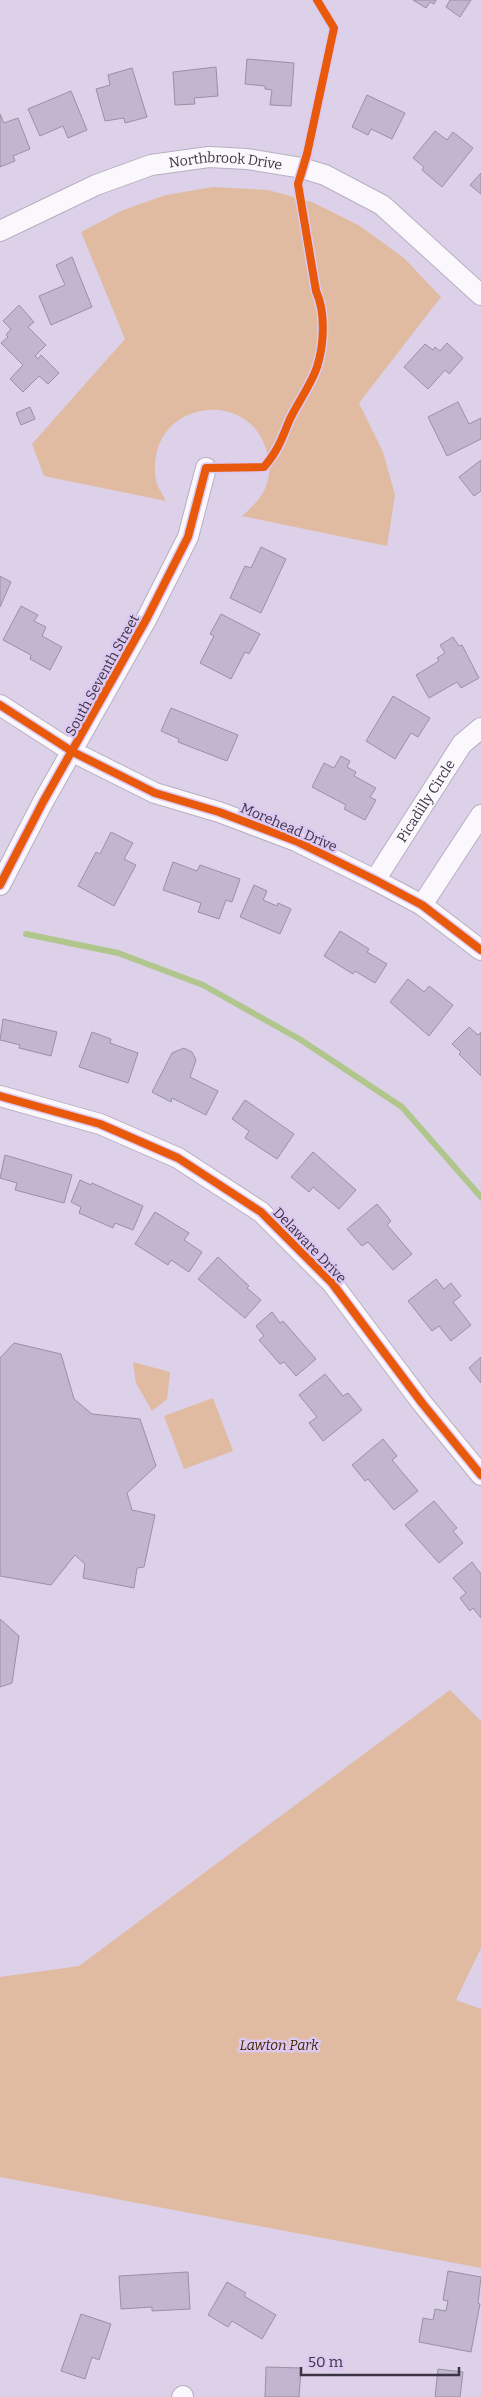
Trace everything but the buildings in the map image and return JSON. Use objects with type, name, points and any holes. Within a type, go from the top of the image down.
[{"type":"street","name":"Northbrook Drive","points":[[0,231],[96,185],[151,165],[209,157],[246,159],[302,168],[325,175],[382,205],[481,294]]},
{"type":"street","name":"South Seventh Street","points":[[0,885],[43,802],[73,752],[147,618],[188,537],[206,468]]},
{"type":"street","name":"Morehead Drive","points":[[0,705],[73,752],[155,793],[219,812],[296,840],[375,880],[422,905],[481,950]]},
{"type":"street","name":"Picadilly Circle","points":[[375,880],[462,744],[481,728]]},
{"type":"street","points":[[422,905],[481,815]]},
{"type":"street","name":"Delaware Drive","points":[[0,1096],[100,1124],[178,1158],[261,1212],[332,1283],[422,1403],[481,1474]]},
{"type":"green space","points":[[213,187],[268,190],[312,202],[360,226],[404,258],[441,297],[359,403],[383,452],[395,495],[387,546],[242,516],[255,503],[264,490],[269,475],[268,457],[259,433],[243,418],[223,411],[202,411],[182,418],[166,432],[157,453],[156,480],[166,501],[44,476],[32,444],[125,339],[81,232],[123,210],[166,195]]},
{"type":"green space","points":[[133,1362],[170,1372],[167,1399],[152,1411],[136,1383]]},
{"type":"green space","points":[[213,1398],[233,1451],[184,1469],[164,1416]]},
{"type":"green space","name":"Lawton Park","points":[[450,1690],[481,1721],[481,1948],[456,2000],[481,2009],[481,2268],[0,2177],[0,1977],[79,1966]]},
{"type":"waterway","points":[[26,934],[118,953],[203,985],[301,1040],[402,1107],[481,1197]]},
{"type":"cycle path","points":[[0,885],[43,802],[147,618],[188,537],[206,468],[264,467],[282,439],[290,419],[317,367],[321,349],[323,319],[316,291],[298,184],[307,154],[334,28],[317,0]]},
{"type":"cycle path","points":[[0,705],[73,752],[155,793],[219,812],[296,841],[375,880],[422,905],[481,950]]},
{"type":"cycle path","points":[[0,1096],[100,1124],[178,1158],[261,1212],[332,1283],[422,1403],[481,1475]]}]
